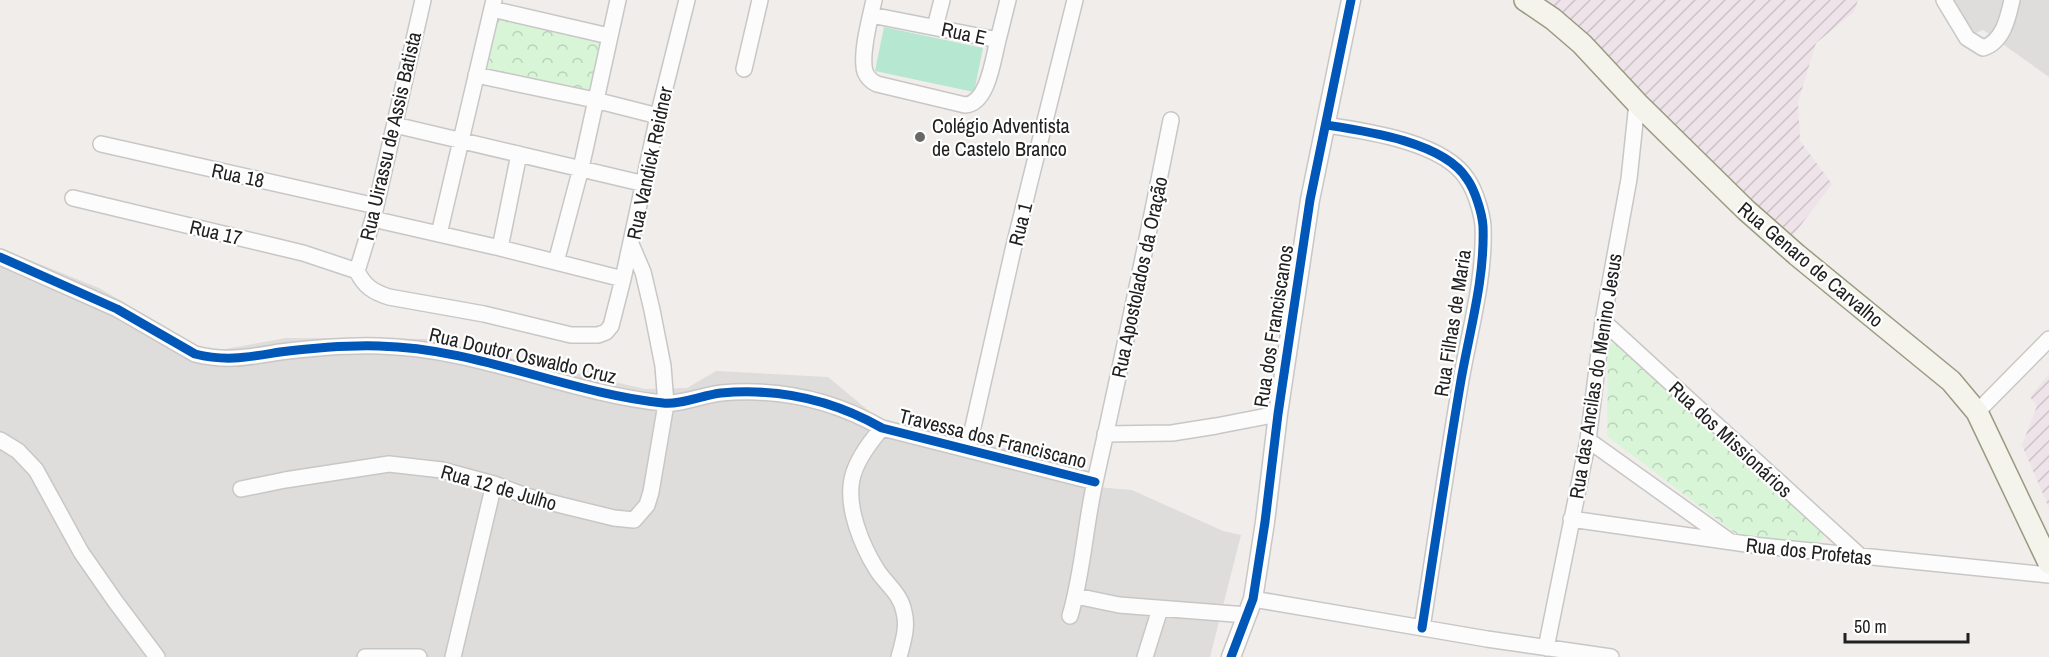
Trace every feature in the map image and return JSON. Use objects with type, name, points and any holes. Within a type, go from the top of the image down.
[{"type":"main road","name":"Rua Genaro de Carvalho","points":[[1525,0],[1553,19],[1582,44],[1637,103],[1746,210],[1797,255],[1951,381],[1977,412],[2049,563]]},
{"type":"street","name":"Rua Uirassu de Assis Batista","points":[[357,271],[374,212],[423,0]]},
{"type":"street","points":[[556,262],[581,168],[618,0]]},
{"type":"street","name":"Rua Vandick Reidner","points":[[357,271],[367,287],[389,297],[484,314],[571,335],[598,335],[606,332],[611,326],[623,279],[658,116],[687,0]]},
{"type":"street","points":[[744,69],[759,0]]},
{"type":"street","points":[[935,27],[942,0]]},
{"type":"street","points":[[998,40],[1008,0]]},
{"type":"street","name":"Rua 1","points":[[968,449],[1014,250],[1076,0]]},
{"type":"street","name":"Rua dos Franciscanos","points":[[1231,657],[1250,607],[1265,522],[1278,414],[1311,200],[1351,0]]},
{"type":"street","points":[[1944,0],[1967,38],[1983,48],[1990,46],[1998,38],[2012,0]]},
{"type":"street","points":[[439,234],[493,5],[609,36]]},
{"type":"street","name":"Rua E","points":[[872,7],[935,27],[998,40],[984,90],[976,102],[970,105],[877,84],[870,81],[864,68],[872,7]]},
{"type":"street","points":[[477,75],[658,116]]},
{"type":"street","name":"Rua das Ancilas do Menino Jesus","points":[[1546,648],[1587,440],[1603,321],[1629,179],[1637,103]]},
{"type":"street","name":"Rua Apostolados da Oração","points":[[1070,616],[1076,596],[1095,483],[1172,120]]},
{"type":"street","points":[[395,125],[645,183]]},
{"type":"street","name":"Rua Filhas de Maria","points":[[1326,125],[1404,140],[1433,152],[1453,164],[1467,178],[1483,223],[1482,259],[1422,628]]},
{"type":"street","name":"Rua 18","points":[[101,144],[374,212],[439,234],[623,279]]},
{"type":"street","points":[[500,248],[519,154]]},
{"type":"street","name":"Rua 17","points":[[73,198],[303,253],[357,271]]},
{"type":"street","points":[[631,244],[643,272],[652,310],[663,366],[666,404]]},
{"type":"street","name":"Rua Doutor Oswaldo Cruz","points":[[0,257],[117,309],[187,349],[207,357],[236,359],[348,345],[411,347],[453,353],[600,393],[666,404]]},
{"type":"street","name":"Rua dos Missionários","points":[[1603,321],[1860,556]]},
{"type":"street","points":[[1977,412],[2049,339]]},
{"type":"street","name":"Travessa dos Franciscano","points":[[666,404],[722,393],[794,396],[828,403],[882,428],[1095,483]]},
{"type":"street","name":"Rua 12 de Julho","points":[[241,489],[389,464],[442,470],[495,483],[526,496],[614,518],[634,520],[647,504],[651,492],[666,404]]},
{"type":"street","name":"Travessa dos Franciscano","points":[[1106,434],[1172,433],[1278,414]]},
{"type":"street","points":[[882,428],[859,462],[852,479],[851,495],[867,552],[878,572],[897,595],[904,611],[905,632],[899,657]]},
{"type":"street","points":[[0,440],[18,451],[36,470],[81,552],[157,657]]},
{"type":"street","points":[[1587,440],[1730,542]]},
{"type":"street","points":[[453,657],[495,483]]},
{"type":"street","name":"Rua dos Profetas","points":[[1570,519],[1730,542],[2049,575]]},
{"type":"street","points":[[1076,596],[1119,605],[1160,609],[1250,607],[1422,628],[1611,657]]},
{"type":"street","points":[[1145,657],[1160,609]]},
{"type":"street","points":[[365,657],[419,657]]},
{"type":"shaded area","points":[[1524,0],[1858,0],[1854,12],[1816,43],[1798,102],[1800,141],[1832,184],[1785,246]]},
{"type":"shaded area","points":[[1940,0],[2049,0],[2049,77],[1983,30],[1963,38]]},
{"type":"shaded area","points":[[0,248],[99,288],[209,352],[286,338],[429,339],[645,389],[687,388],[716,371],[828,377],[880,420],[1075,464],[1074,485],[1132,490],[1223,531],[1241,535],[1210,657],[0,657]]},
{"type":"shaded area","points":[[2049,374],[2049,508],[2022,445],[2037,406],[2030,397]]},
{"type":"green space","points":[[498,18],[603,40],[592,93],[487,70]]},
{"type":"green space","points":[[884,27],[983,48],[974,92],[875,71]]},
{"type":"green space","points":[[1614,343],[1825,534],[1819,543],[1739,536],[1607,436],[1608,346]]},
{"type":"cycle path","points":[[1231,657],[1253,599],[1310,200],[1351,0]]},
{"type":"cycle path","points":[[1326,125],[1403,140],[1441,156],[1456,166],[1467,179],[1480,208],[1483,226],[1482,265],[1461,380],[1422,628]]},
{"type":"cycle path","points":[[0,257],[117,309],[195,354],[217,358],[238,358],[317,348],[379,346],[451,354],[592,390],[663,403],[677,403],[721,393],[784,394],[825,403],[882,428],[1095,482]]},
{"type":"place","name":"Colégio Adventista de Castelo Branco","points":[[920,137]]}]
